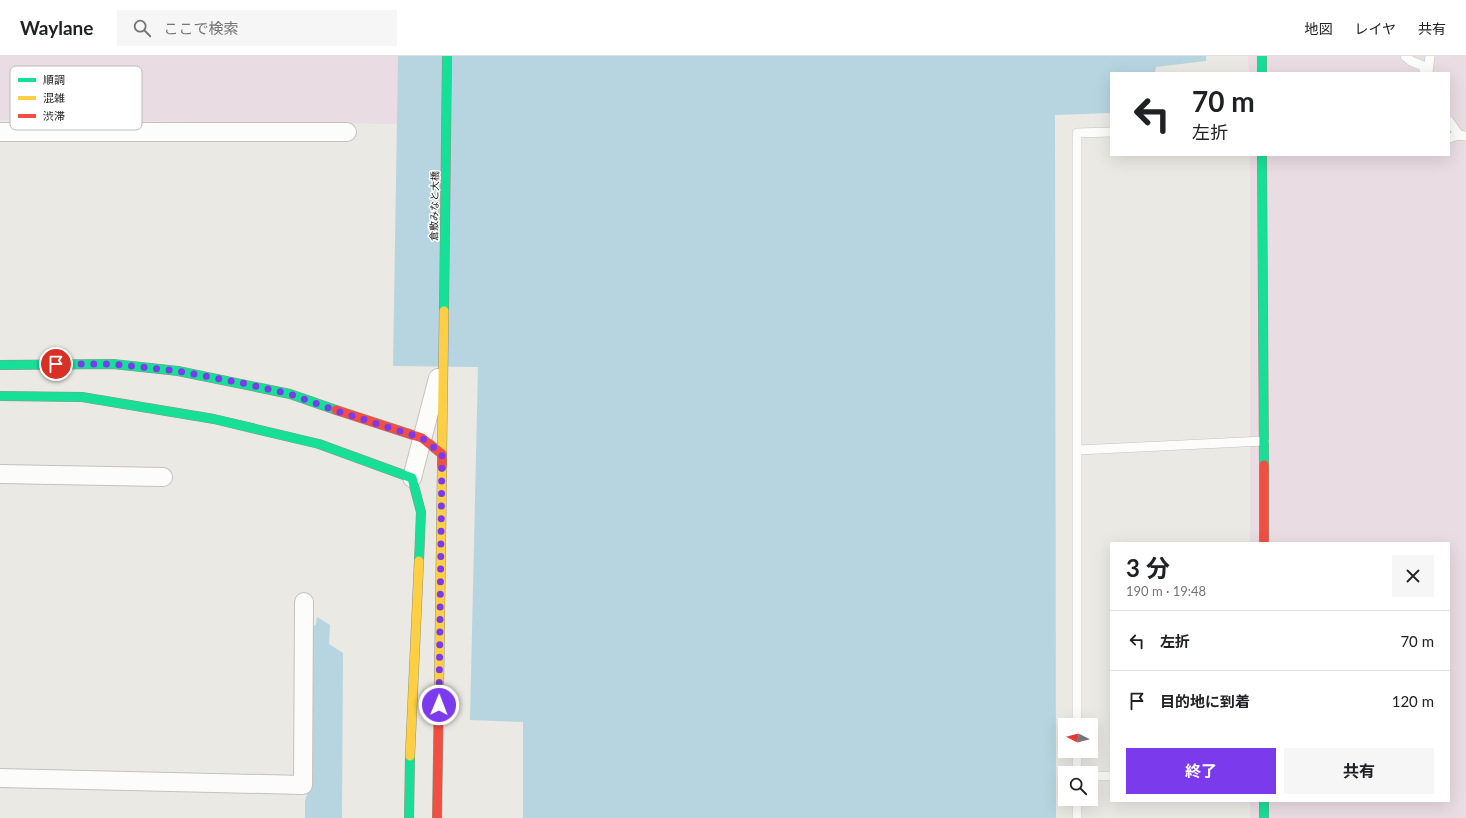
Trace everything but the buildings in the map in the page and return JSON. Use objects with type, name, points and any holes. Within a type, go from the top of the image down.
[{"type":"street","name":"倉敷みなと大橋","points":[[437,818],[446,56]]},
{"type":"street","points":[[1262,56],[1262,72]]},
{"type":"street","points":[[0,132],[346,132]]},
{"type":"street","points":[[1262,156],[1264,542]]},
{"type":"street","points":[[409,818],[410,747],[421,512],[412,478],[443,356]]},
{"type":"street","points":[[0,365],[113,364],[178,371],[242,383],[290,394],[340,412],[422,438],[442,454]]},
{"type":"street","points":[[0,396],[82,397],[214,419],[319,444],[412,478]]},
{"type":"street","points":[[0,474],[162,477]]},
{"type":"street","points":[[0,778],[303,785],[304,602]]},
{"type":"street","points":[[1264,802],[1264,818]]},
{"type":"lane","points":[[1405,56],[1411,62],[1423,66],[1426,72]]},
{"type":"lane","points":[[1427,72],[1430,56]]},
{"type":"lane","points":[[1450,122],[1463,135]]},
{"type":"lane","points":[[1077,718],[1077,133],[1110,132]]},
{"type":"lane","points":[[1450,138],[1463,135]]},
{"type":"lane","points":[[1078,450],[1264,441]]},
{"type":"lane","points":[[1098,776],[1110,776]]},
{"type":"lane","points":[[1077,806],[1077,818]]},
{"type":"shaded area","points":[[0,56],[398,56],[397,124],[142,121],[142,66],[10,66],[10,120],[0,120]]},
{"type":"shaded area","points":[[1248,56],[1466,56],[1466,818],[1250,818],[1250,802],[1450,802],[1450,542],[1250,542],[1250,156],[1450,156],[1450,72],[1249,72]]},
{"type":"water","points":[[398,56],[1206,56],[1206,61],[1156,67],[1155,72],[1110,72],[1110,113],[1055,115],[1056,818],[523,818],[523,722],[470,720],[478,367],[393,366]]},
{"type":"water","points":[[317,617],[330,625],[329,644],[343,653],[342,818],[305,818],[305,800],[310,788],[309,631],[316,624]]},
{"type":"traffic: fast","points":[[444,311],[447,56]]},
{"type":"traffic: fast","points":[[1262,56],[1262,72]]},
{"type":"traffic: fast","points":[[1262,156],[1264,465]]},
{"type":"traffic: fast","points":[[0,365],[113,364],[178,371],[290,394],[336,410]]},
{"type":"traffic: fast","points":[[0,396],[82,397],[214,419],[319,444],[412,478],[421,512],[419,561]]},
{"type":"traffic: fast","points":[[409,818],[410,756]]},
{"type":"traffic: fast","points":[[1264,802],[1264,818]]},
{"type":"traffic: slow","points":[[442,454],[444,311]]},
{"type":"traffic: slow","points":[[439,688],[442,467]]},
{"type":"traffic: slow","points":[[410,756],[419,561]]},
{"type":"traffic: jam","points":[[336,410],[422,438],[442,454],[442,467]]},
{"type":"traffic: jam","points":[[1264,465],[1264,542]]},
{"type":"traffic: jam","points":[[437,818],[439,688]]},
{"type":"route","points":[[56,364],[113,364],[178,371],[290,394],[340,412],[422,438],[442,454],[439,705]]}]
